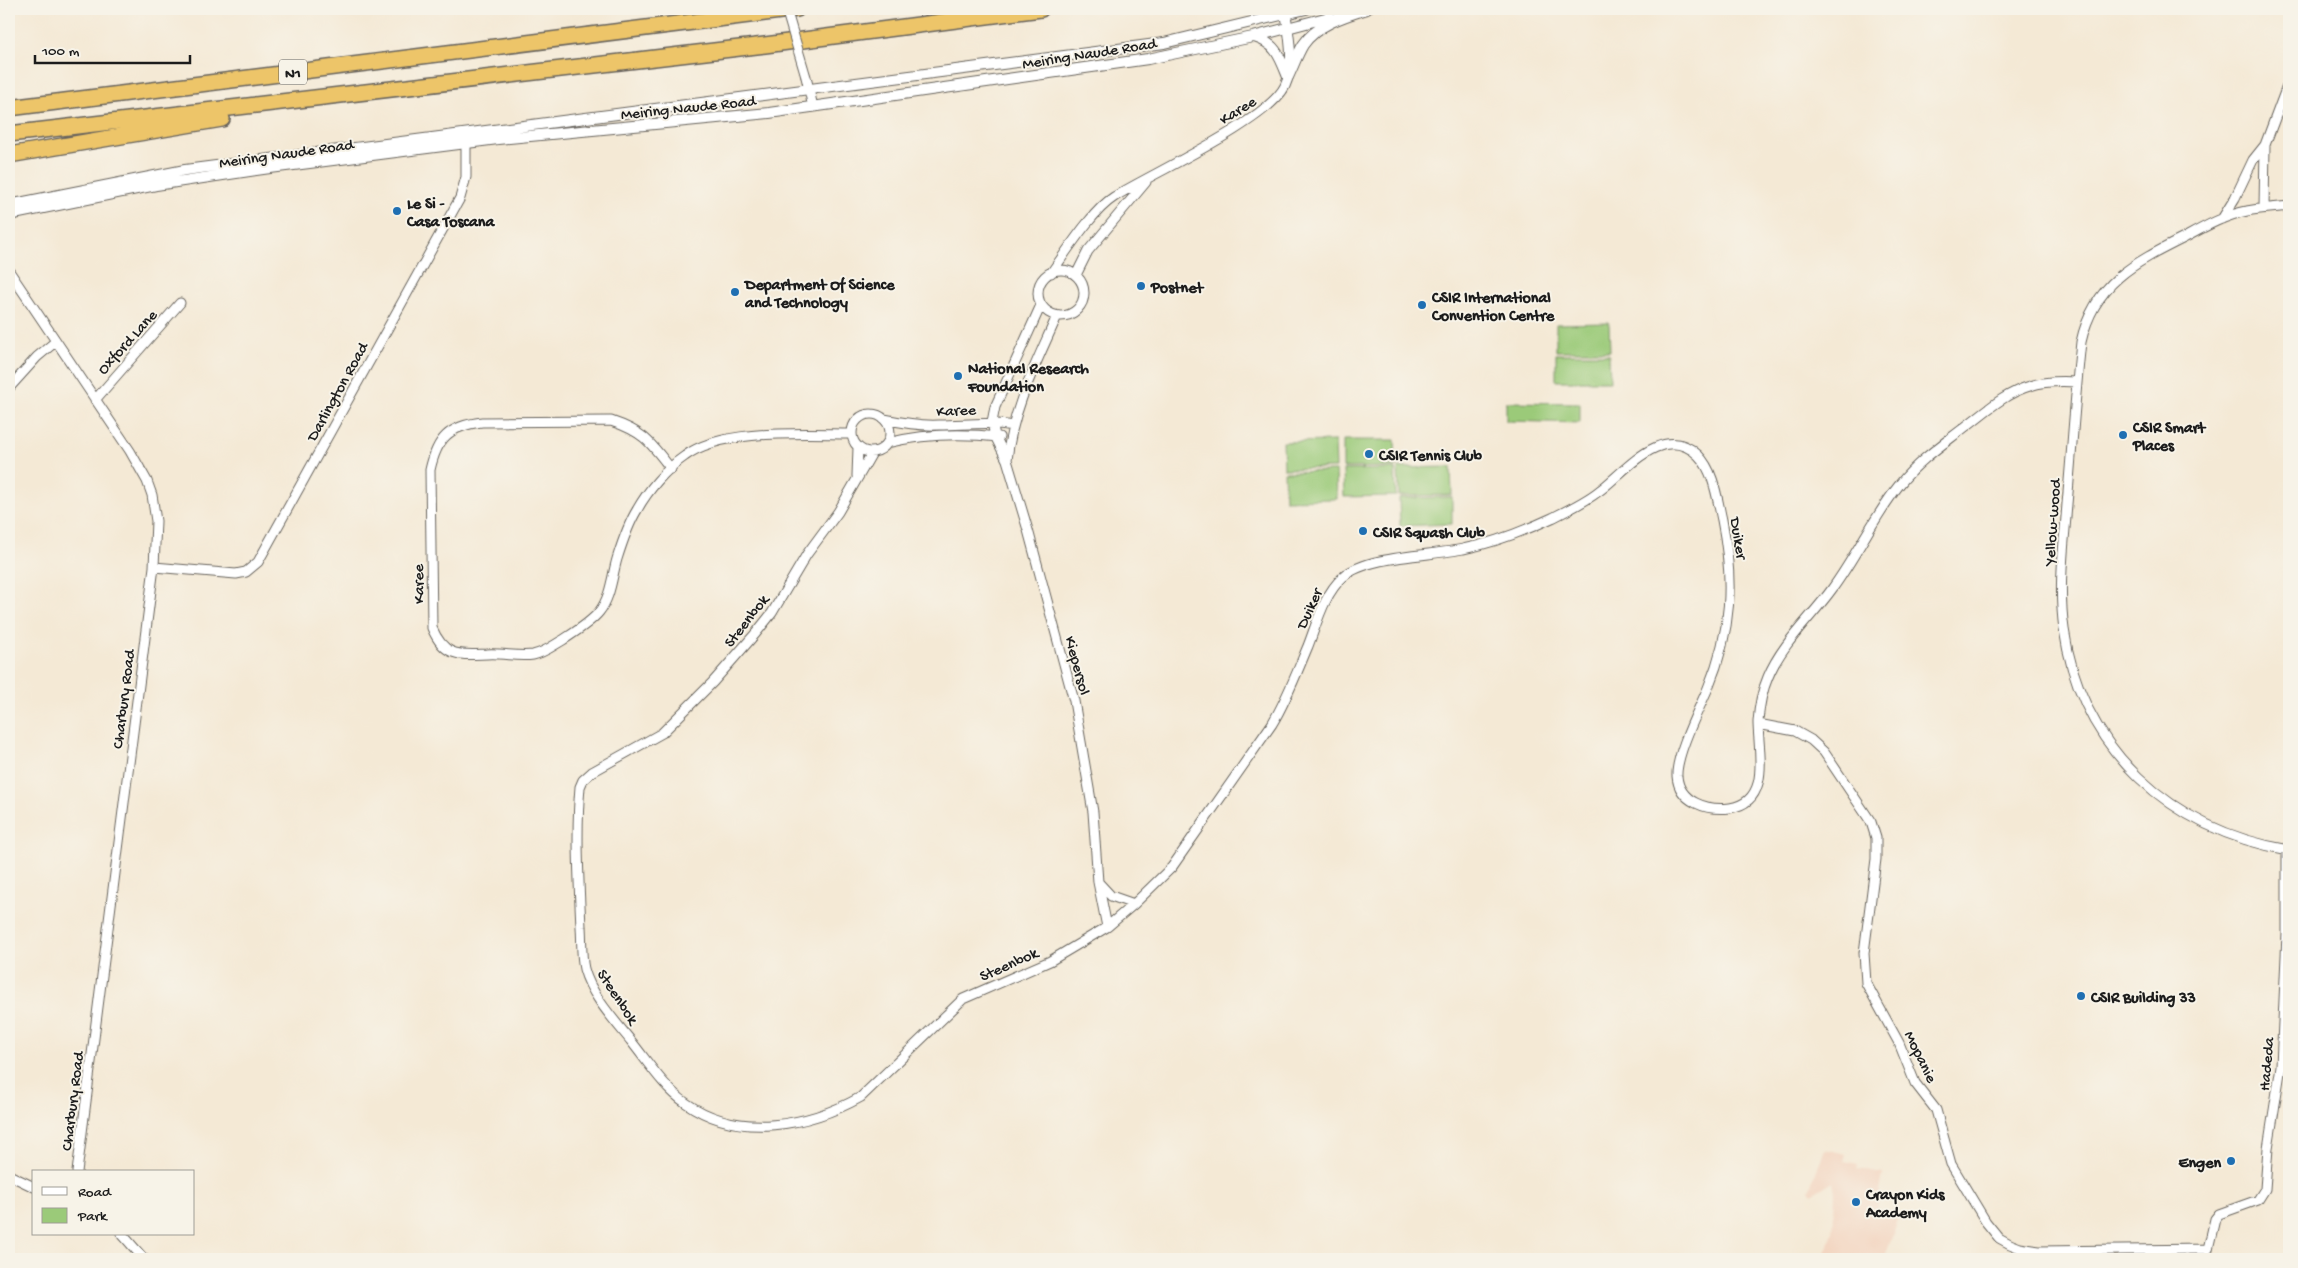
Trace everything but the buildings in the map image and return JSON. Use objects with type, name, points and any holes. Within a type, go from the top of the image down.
[{"type":"highway","name":"N1","points":[[10,107],[797,9]]},
{"type":"highway","name":"N1","points":[[9,134],[825,38],[1041,9]]},
{"type":"highway","points":[[9,155],[401,89]]},
{"type":"street","points":[[786,9],[806,76],[812,107]]},
{"type":"street","name":"Meiring Naude Road","points":[[9,215],[156,185],[466,138],[1164,43],[1306,9]]},
{"type":"street","name":"Meiring Naude Road","points":[[9,205],[185,170],[466,138],[812,107],[1148,60],[1253,37],[1328,17],[1336,19],[1367,9]]},
{"type":"street","name":"Karee","points":[[1051,273],[1089,222],[1112,198],[1148,179],[1267,108],[1279,96],[1288,77],[1290,58],[1286,15]]},
{"type":"street","points":[[1288,77],[1306,42],[1314,33],[1336,19]]},
{"type":"street","points":[[1253,37],[1263,40],[1275,48],[1280,54],[1288,77]]},
{"type":"street","points":[[2222,219],[2253,160],[2265,145],[2289,81]]},
{"type":"street","name":"Darlington Road","points":[[154,567],[236,574],[246,572],[258,562],[460,198],[466,177],[466,138]]},
{"type":"street","points":[[2264,208],[2265,145]]},
{"type":"street","name":"Karee","points":[[1076,275],[1088,251],[1102,232],[1148,179]]},
{"type":"street","name":"Yellow-wood","points":[[2288,850],[2248,842],[2218,831],[2188,816],[2160,796],[2125,764],[2101,731],[2086,703],[2069,654],[2061,594],[2076,382],[2081,342],[2086,322],[2099,297],[2119,275],[2137,263],[2222,219],[2246,211],[2289,206]]},
{"type":"street","points":[[1089,222],[1102,232]]},
{"type":"street","points":[[1064,270],[1076,275],[1082,283],[1084,293],[1082,303],[1072,314],[1057,316],[1048,312],[1041,305],[1038,294],[1040,285],[1044,278],[1051,273],[1064,270]]},
{"type":"street","name":"Charbury Road","points":[[9,271],[130,451],[147,481],[156,521],[154,567],[77,1170]]},
{"type":"street","name":"Oxford Lane","points":[[95,400],[180,303]]},
{"type":"street","name":"Karee","points":[[884,420],[908,424],[939,425],[992,422],[995,407],[1041,305]]},
{"type":"street","points":[[1007,460],[1013,426],[1037,360],[1057,316]]},
{"type":"street","points":[[9,388],[37,357],[55,342]]},
{"type":"street","name":"Duiker","points":[[1107,927],[1172,867],[1272,724],[1289,692],[1330,593],[1346,575],[1364,565],[1465,549],[1536,526],[1594,495],[1633,461],[1659,446],[1677,445],[1689,448],[1700,456],[1711,475],[1730,570],[1730,600],[1723,644],[1715,671],[1678,765],[1678,779],[1687,797],[1704,807],[1717,809],[1740,806],[1751,798],[1760,779],[1758,724],[1763,692],[1769,674],[1778,658],[1835,585],[1884,505],[1914,468],[1944,442],[2012,393],[2042,382],[2076,382]]},
{"type":"street","points":[[857,479],[858,448],[851,434],[853,425],[861,416],[876,414],[884,420],[890,431],[887,443],[881,450],[872,452],[858,448]]},
{"type":"street","name":"Karee","points":[[671,469],[646,437],[630,428],[611,421],[482,422],[466,424],[444,436],[434,450],[430,470],[432,628],[437,640],[446,649],[455,654],[533,655],[543,652],[576,632],[599,612],[610,589],[618,558],[636,510],[653,487],[671,469],[685,455],[727,439],[756,435],[851,434]]},
{"type":"street","points":[[1007,460],[995,436],[992,422],[1013,426]]},
{"type":"street","name":"Karee","points":[[887,443],[911,437],[942,435],[1010,438]]},
{"type":"street","name":"Steenbok","points":[[872,452],[838,512],[807,554],[772,613],[713,682],[662,733],[592,772],[583,780],[579,794],[581,913],[584,967],[589,982],[614,1020],[669,1088],[686,1103],[720,1120],[748,1126],[804,1122],[842,1108],[862,1098],[963,999],[1050,961],[1107,927]]},
{"type":"street","name":"Kiepersol","points":[[1007,460],[1074,701],[1093,812],[1098,882],[1107,927]]},
{"type":"street","name":"Mopanie","points":[[1758,724],[1795,731],[1811,740],[1824,752],[1871,822],[1876,838],[1876,859],[1864,953],[1866,983],[1899,1043],[1915,1083],[1936,1110],[1952,1168],[1990,1228],[2010,1244],[2033,1251],[2208,1249]]},
{"type":"street","name":"Hadeda","points":[[2208,1249],[2215,1219],[2219,1214],[2258,1200],[2265,1189],[2269,1141],[2281,1066],[2287,934],[2288,850]]},
{"type":"street","points":[[1098,882],[1111,896],[1134,904]]},
{"type":"street","points":[[9,1175],[32,1186]]},
{"type":"street","points":[[124,1236],[144,1259]]},
{"type":"shaded area","name":"Crayon Kids Academy","points":[[1825,1149],[1846,1154],[1844,1161],[1858,1164],[1857,1169],[1883,1173],[1877,1211],[1899,1216],[1884,1259],[1822,1259],[1833,1234],[1835,1192],[1833,1181],[1812,1194],[1809,1190]]},
{"type":"green space","points":[[1609,323],[1610,351],[1556,351],[1556,324]]},
{"type":"green space","points":[[1556,354],[1609,354],[1610,381],[1556,381]]},
{"type":"green space","points":[[1506,402],[1580,403],[1580,423],[1506,421]]},
{"type":"green space","name":"CSIR Tennis Club","points":[[1343,440],[1395,440],[1396,467],[1343,468]]},
{"type":"green space","name":"CSIR Tennis Club","points":[[1335,441],[1336,468],[1284,469],[1283,442]]},
{"type":"green space","name":"CSIR Tennis Club","points":[[1451,467],[1452,495],[1399,496],[1398,468]]},
{"type":"green space","name":"CSIR Tennis Club","points":[[1395,469],[1396,496],[1344,497],[1343,470]]},
{"type":"green space","name":"CSIR Tennis Club","points":[[1336,471],[1337,499],[1285,500],[1284,472]]},
{"type":"green space","name":"CSIR Tennis Club","points":[[1452,497],[1452,524],[1400,526],[1399,498]]},
{"type":"place","name":"Le Si - Casa Toscana","points":[[397,211]]},
{"type":"place","name":"Postnet","points":[[1141,286]]},
{"type":"place","name":"Department Of Science and Technology","points":[[735,292]]},
{"type":"place","name":"CSIR International Convention Centre","points":[[1422,305]]},
{"type":"place","name":"National Research Foundation","points":[[958,376]]},
{"type":"place","name":"CSIR Smart Places","points":[[2123,435]]},
{"type":"place","name":"CSIR Tennis Club","points":[[1369,454]]},
{"type":"place","name":"CSIR Squash Club","points":[[1363,531]]},
{"type":"place","name":"CSIR Building 33","points":[[2081,996]]},
{"type":"place","name":"Engen","points":[[2231,1161]]},
{"type":"place","name":"Crayon Kids Academy","points":[[1856,1202]]}]
